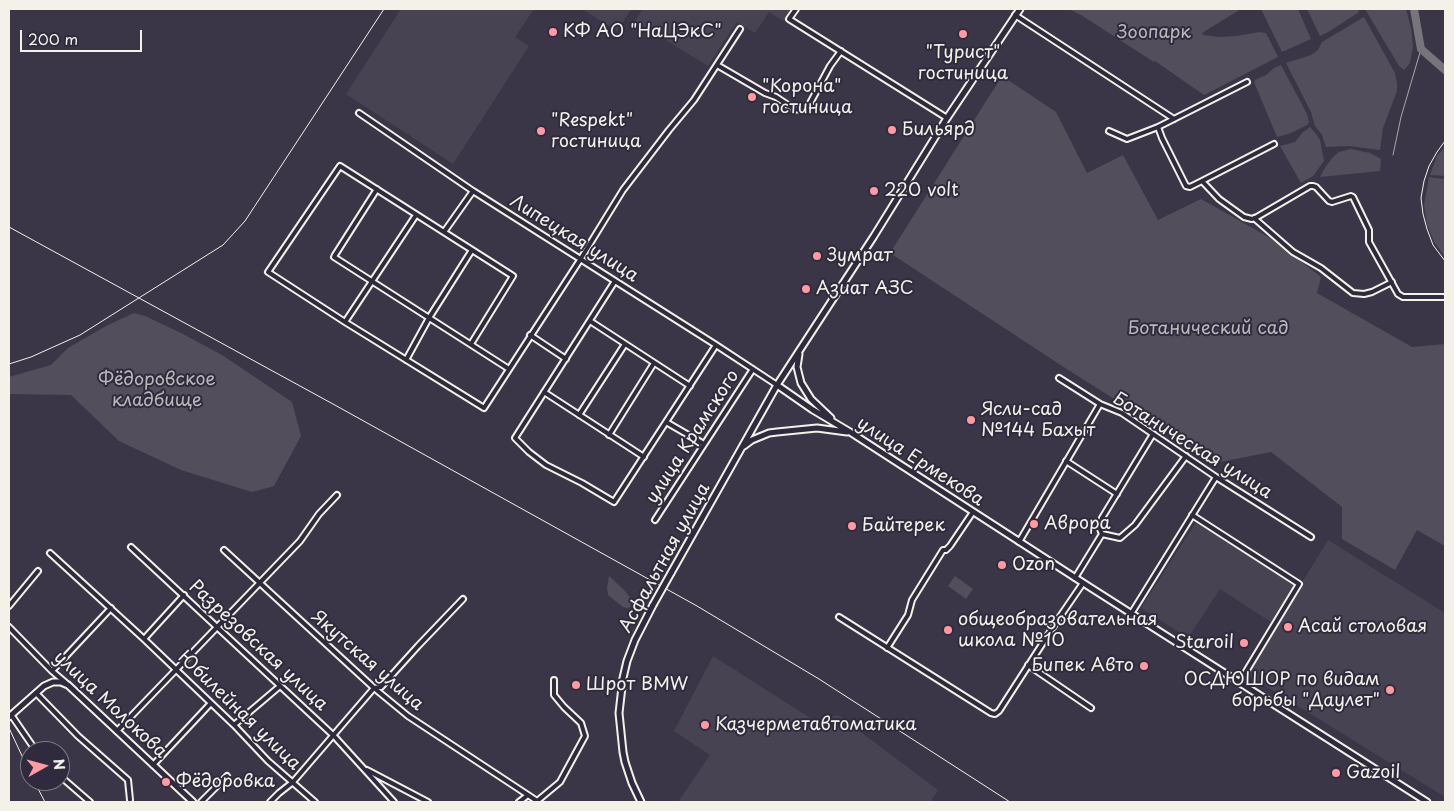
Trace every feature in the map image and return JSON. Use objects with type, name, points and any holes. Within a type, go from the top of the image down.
[{"type":"main road","points":[[777,386],[874,236],[947,118],[1020,9]]},
{"type":"main road","points":[[800,350],[797,367],[798,373],[811,399],[850,432]]},
{"type":"main road","name":"улица Ермекова","points":[[777,386],[1426,802]]},
{"type":"main road","name":"Асфальтная улица","points":[[641,802],[625,762],[619,713],[627,661],[635,640],[653,605],[777,386]]},
{"type":"main road","points":[[742,448],[752,440],[769,433],[817,428],[850,432]]},
{"type":"main road","points":[[10,716],[44,686],[53,682],[61,682],[68,685]]},
{"type":"main road","name":"улица Молокова","points":[[68,685],[193,802]]},
{"type":"street","points":[[796,9],[789,18],[947,118]]},
{"type":"street","points":[[1015,16],[1174,119]]},
{"type":"street","points":[[471,344],[513,276],[340,166],[268,272],[484,408],[630,180],[694,100],[740,29]]},
{"type":"street","points":[[717,64],[794,109],[801,110],[808,107],[840,51]]},
{"type":"street","points":[[1109,131],[1127,139],[1158,127],[1247,82]]},
{"type":"street","name":"Липецкая улица","points":[[359,113],[473,191],[716,345],[777,386]]},
{"type":"street","points":[[1158,127],[1186,186],[1190,187],[1274,144]]},
{"type":"street","points":[[1202,181],[1230,208],[1244,217],[1254,218],[1293,252],[1321,268],[1353,293],[1364,294],[1372,292],[1392,282]]},
{"type":"street","points":[[1254,218],[1310,186],[1316,187],[1332,202],[1351,196],[1369,230],[1369,242],[1398,294],[1403,297],[1443,297]]},
{"type":"street","points":[[377,189],[334,256],[509,369]]},
{"type":"street","points":[[444,232],[473,191]]},
{"type":"street","points":[[345,322],[416,214]]},
{"type":"street","points":[[406,360],[429,318],[472,250]]},
{"type":"street","points":[[615,281],[515,438],[546,465],[582,482],[614,502],[716,345]]},
{"type":"street","points":[[590,321],[690,386]]},
{"type":"street","points":[[530,335],[566,359]]},
{"type":"street","points":[[579,415],[625,344]]},
{"type":"street","points":[[609,435],[654,363]]},
{"type":"street","name":"улица Крамского","points":[[655,520],[753,369]]},
{"type":"street","name":"Ботаническая улица","points":[[1059,378],[1100,404],[1122,413],[1216,477],[1311,537]]},
{"type":"street","points":[[544,392],[644,457]]},
{"type":"street","points":[[1019,542],[1100,404]]},
{"type":"street","points":[[666,422],[704,444]]},
{"type":"street","points":[[1074,578],[1102,534],[1100,527],[1102,518],[1154,434]]},
{"type":"street","points":[[1102,534],[1120,538],[1135,525],[1186,456]]},
{"type":"street","points":[[1066,461],[1117,494]]},
{"type":"street","points":[[1131,614],[1216,477]]},
{"type":"street","points":[[117,731],[300,541],[319,514],[337,495]]},
{"type":"street","points":[[887,648],[908,615],[912,600],[943,550],[950,546],[973,512]]},
{"type":"street","points":[[1192,515],[1299,584],[1239,683]]},
{"type":"street","name":"Разрезовская улица","points":[[130,547],[334,736],[394,802]]},
{"type":"street","name":"Якутская улица","points":[[224,550],[374,688],[408,716],[536,801]]},
{"type":"street","name":"Юбилейная улица","points":[[50,553],[144,638],[234,725],[268,761],[315,802]]},
{"type":"street","points":[[9,606],[38,571]]},
{"type":"street","points":[[839,617],[993,714],[999,711],[1083,583]]},
{"type":"street","points":[[144,638],[184,595]]},
{"type":"street","points":[[270,802],[293,782],[374,688],[381,687],[462,600]]},
{"type":"street","points":[[52,671],[111,608]]},
{"type":"street","name":"улица Молокова","points":[[9,627],[68,685]]},
{"type":"street","points":[[1028,666],[1091,708]]},
{"type":"street","points":[[536,801],[560,782],[585,736],[581,723],[554,695],[554,680]]},
{"type":"street","points":[[234,725],[280,686]]},
{"type":"street","points":[[36,693],[78,736],[128,780],[130,800]]},
{"type":"street","points":[[153,765],[211,703]]},
{"type":"street","points":[[10,716],[29,741]]},
{"type":"street","name":"Разрезовская улица","points":[[365,769],[428,802]]},
{"type":"street","points":[[201,802],[227,776]]},
{"type":"street","points":[[70,785],[90,802]]},
{"type":"street","points":[[519,802],[528,795]]},
{"type":"shaded area","points":[[401,9],[534,9],[515,37],[529,46],[453,164],[346,94]]},
{"type":"shaded area","points":[[582,9],[631,9],[617,31]]},
{"type":"shaded area","points":[[643,9],[792,9],[783,21],[769,12],[755,33],[737,22],[708,66],[635,21]]},
{"type":"shaded area","points":[[1196,522],[1294,585],[1271,622],[1220,589],[1188,638],[1141,608]]},
{"type":"shaded area","points":[[1328,540],[1445,613],[1445,797],[1246,674]]},
{"type":"shaded area","points":[[713,656],[815,721],[838,715],[938,790],[930,802],[678,802],[710,755],[674,731]]},
{"type":"green space","name":"Зоопарк","points":[[1069,9],[1241,9],[1202,33],[1203,35],[1219,37],[1259,32],[1266,33],[1278,57],[1204,95],[1155,61]]},
{"type":"green space","points":[[1261,9],[1298,9],[1311,39],[1282,52]]},
{"type":"green space","points":[[1307,9],[1357,9],[1359,12],[1320,36]]},
{"type":"green space","points":[[1365,9],[1406,9],[1413,47],[1410,63],[1404,70],[1399,66]]},
{"type":"green space","points":[[1364,17],[1395,73],[1397,83],[1397,91],[1383,128],[1380,150],[1349,146],[1326,147],[1322,135],[1315,126],[1311,112],[1286,63],[1311,55],[1318,50],[1322,42]]},
{"type":"green space","points":[[1281,65],[1307,114],[1309,122],[1307,125],[1291,133],[1277,137],[1254,82]]},
{"type":"green space","name":"Ботанический сад","points":[[1002,76],[1056,112],[1087,173],[1123,155],[1158,220],[1201,199],[1272,239],[1321,277],[1317,293],[1412,347],[1445,344],[1445,546],[1417,530],[1395,570],[1342,539],[1342,507],[1271,452],[1215,463],[1059,364],[890,253]]},
{"type":"green space","points":[[1310,127],[1320,140],[1324,161],[1313,176],[1301,183],[1280,146],[1295,142]]},
{"type":"green space","points":[[1445,147],[1445,176],[1430,175],[1437,156]]},
{"type":"green space","points":[[1351,149],[1370,153],[1381,159],[1380,171],[1320,177],[1333,157],[1339,152]]},
{"type":"green space","points":[[1429,177],[1445,179],[1445,257],[1434,242],[1427,224],[1424,205]]},
{"type":"green space","name":"Фёдоровское кладбище","points":[[134,313],[145,316],[181,333],[222,355],[292,402],[301,436],[274,486],[252,492],[181,470],[119,441],[71,395],[9,394],[9,377],[51,365],[68,348],[106,326]]},
{"type":"green space","points":[[609,576],[632,600],[630,607],[623,607],[608,595]]},
{"type":"green space","points":[[955,576],[973,589],[966,599],[948,586]]},
{"type":"waterway","points":[[1414,9],[1421,49],[1445,70]]},
{"type":"waterway","points":[[1393,155],[1401,117],[1421,49]]},
{"type":"railway","points":[[9,364],[31,357],[80,335],[223,245],[245,221],[384,9]]},
{"type":"railway","points":[[1445,141],[1429,166],[1421,198],[1423,214],[1433,245],[1445,261]]},
{"type":"railway","points":[[9,227],[697,606],[819,679],[1010,802]]},
{"type":"railway","points":[[9,728],[20,752]]},
{"type":"railway","points":[[39,791],[45,802]]},
{"type":"place","name":"КФ АО \"НаЦЭкС\"","points":[[553,32]]},
{"type":"place","name":"\"Турист\" гостиница","points":[[963,34]]},
{"type":"place","name":"\"Корона\" гостиница","points":[[752,97]]},
{"type":"place","name":"Бильярд","points":[[892,130]]},
{"type":"place","name":"\"Respekt\" гостиница","points":[[541,131]]},
{"type":"place","name":"220 volt","points":[[874,191]]},
{"type":"place","name":"Зумрат","points":[[817,256]]},
{"type":"place","name":"Азиат АЗС","points":[[806,289]]},
{"type":"place","name":"Ясли-сад №144 Бахыт","points":[[971,420]]},
{"type":"place","name":"Аврора","points":[[1034,524]]},
{"type":"place","name":"Байтерек","points":[[852,526]]},
{"type":"place","name":"Ozon","points":[[1002,565]]},
{"type":"place","name":"Асай столовая","points":[[1288,627]]},
{"type":"place","name":"общеобразовательная школа №10","points":[[948,630]]},
{"type":"place","name":"Staroil","points":[[1244,643]]},
{"type":"place","name":"Бипек Авто","points":[[1144,666]]},
{"type":"place","name":"Шрот BMW","points":[[576,685]]},
{"type":"place","name":"ОСДЮШОР по видам борьбы \"Даулет\"","points":[[1390,690]]},
{"type":"place","name":"Казчерметавтоматика","points":[[705,725]]},
{"type":"place","name":"Gazoil","points":[[1336,773]]},
{"type":"place","name":"Фёдоровка","points":[[166,782]]}]
